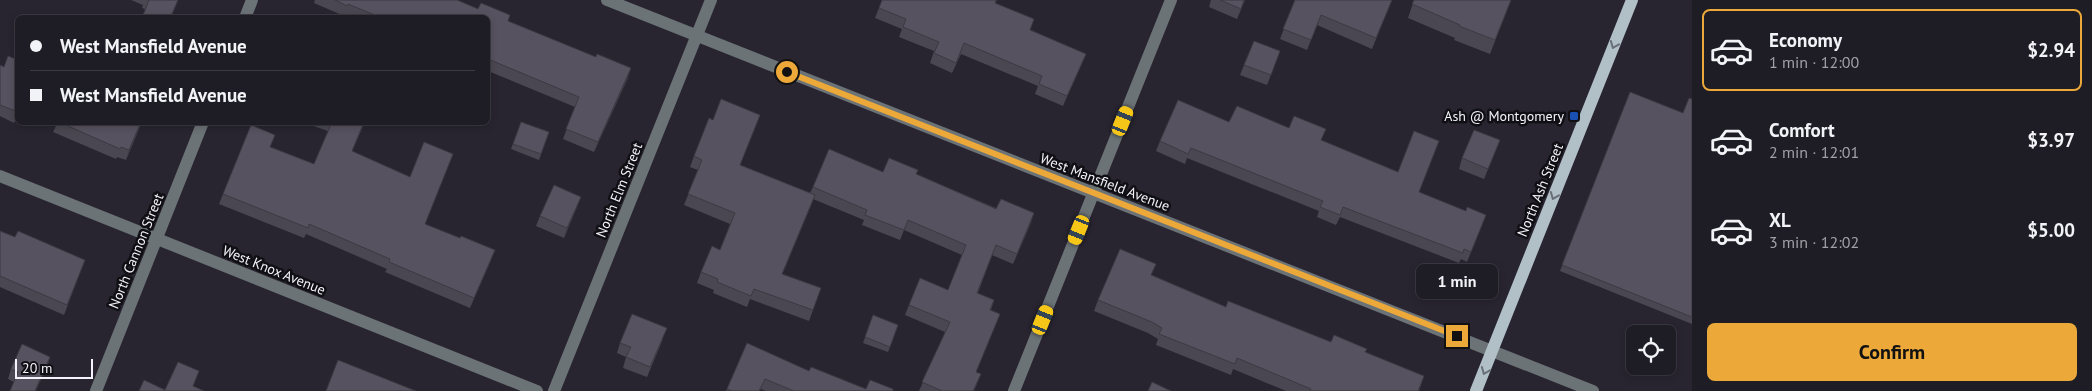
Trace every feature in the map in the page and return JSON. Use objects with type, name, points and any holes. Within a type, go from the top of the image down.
[{"type":"main road","name":"North Ash Street","points":[[1476,391],[1632,0]]},
{"type":"street","points":[[246,15],[252,0]]},
{"type":"street","name":"West Mansfield Avenue","points":[[607,0],[1593,391]]},
{"type":"street","name":"North Elm Street","points":[[554,391],[710,0]]},
{"type":"street","points":[[1014,391],[1170,0]]},
{"type":"street","name":"North Cannon Street","points":[[96,391],[202,125]]},
{"type":"street","name":"West Knox Avenue","points":[[0,176],[537,391]]},
{"type":"building","points":[[149,0],[178,0],[171,15],[143,15]]},
{"type":"building","points":[[335,0],[457,0],[478,9],[481,3],[510,15],[508,21],[596,57],[597,54],[631,68],[598,142],[566,129],[579,97],[490,60],[490,15],[375,15],[348,4],[347,6]]},
{"type":"building","points":[[882,0],[996,0],[995,3],[1034,19],[1030,30],[1086,54],[1067,96],[1039,84],[1042,76],[964,43],[956,63],[934,53],[939,42],[903,27],[906,19],[879,8]]},
{"type":"building","points":[[1220,0],[1244,0],[1241,9]]},
{"type":"building","points":[[1295,0],[1392,0],[1376,38],[1321,15],[1311,40],[1283,29]]},
{"type":"building","points":[[1414,0],[1511,0],[1495,40],[1412,4]]},
{"type":"building","points":[[1254,41],[1280,51],[1271,75],[1244,65]]},
{"type":"building","points":[[8,56],[15,59],[15,111],[0,105],[0,65],[4,67]]},
{"type":"building","points":[[1630,92],[1683,113],[1689,98],[1692,99],[1692,317],[1562,265]]},
{"type":"building","points":[[721,99],[760,115],[740,165],[815,195],[782,274],[821,288],[813,310],[754,289],[751,296],[717,282],[718,279],[701,272],[712,246],[720,250],[735,213],[688,194],[702,160],[694,156],[709,118],[713,120]]},
{"type":"building","points":[[1178,100],[1229,122],[1237,106],[1289,128],[1294,116],[1326,129],[1321,140],[1398,172],[1414,131],[1439,141],[1419,192],[1466,211],[1467,207],[1486,215],[1471,252],[1464,249],[1463,253],[1343,207],[1340,215],[1320,207],[1323,201],[1191,148],[1188,154],[1160,141]]},
{"type":"building","points":[[521,122],[549,132],[541,154],[513,144]]},
{"type":"building","points":[[66,125],[140,125],[129,150],[121,147],[120,149]]},
{"type":"building","points":[[251,125],[275,135],[270,147],[314,164],[331,125],[363,125],[352,151],[410,177],[424,142],[453,154],[425,224],[495,250],[474,298],[389,262],[390,259],[309,224],[308,228],[223,194]]},
{"type":"building","points":[[1474,130],[1500,140],[1488,169],[1462,158]]},
{"type":"building","points":[[829,149],[883,172],[889,158],[918,170],[916,174],[996,209],[1001,199],[1034,213],[1017,254],[996,245],[977,293],[994,300],[990,310],[1000,314],[976,372],[981,374],[973,391],[942,391],[922,382],[950,322],[909,305],[920,278],[948,290],[966,245],[908,220],[904,230],[865,215],[867,210],[813,187]]},
{"type":"building","points":[[554,185],[581,197],[567,228],[540,216]]},
{"type":"building","points":[[0,231],[15,237],[18,231],[85,260],[67,305],[0,276]]},
{"type":"building","points":[[1120,249],[1156,264],[1151,275],[1226,307],[1228,301],[1331,342],[1334,335],[1367,349],[1365,352],[1424,376],[1418,391],[1310,391],[1311,389],[1237,358],[1235,364],[1159,334],[1162,328],[1152,322],[1098,300]]},
{"type":"building","points":[[632,314],[667,328],[650,367],[626,357],[631,347],[620,343]]},
{"type":"building","points":[[873,315],[898,325],[890,347],[865,337]]},
{"type":"building","points":[[747,343],[809,371],[811,367],[866,389],[870,380],[893,389],[893,391],[794,391],[765,379],[759,391],[732,391],[727,389]]},
{"type":"building","points":[[22,344],[50,357],[35,391],[10,391],[18,372],[11,369]]},
{"type":"building","points":[[338,360],[416,391],[326,391]]},
{"type":"building","points":[[178,362],[199,371],[193,386],[204,391],[139,391],[144,380],[165,390]]},
{"type":"building","points":[[1152,382],[1171,391],[1148,391]]},
{"type":"place","name":"Ash @ Montgomery","points":[[1574,116]]},
{"type":"route","points":[[787,72],[1457,336]]}]
